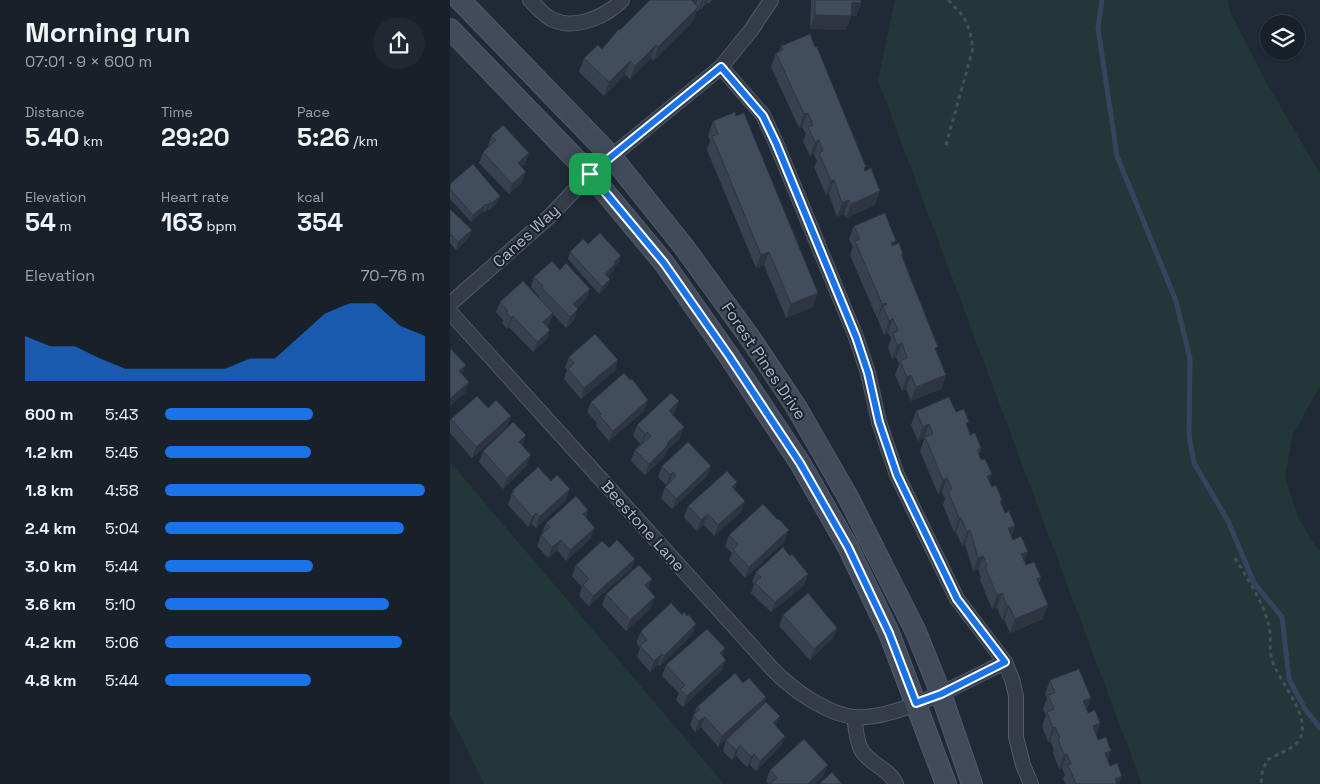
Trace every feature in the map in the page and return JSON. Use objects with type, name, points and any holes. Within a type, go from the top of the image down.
[{"type":"street","name":"Forest Pines Drive","points":[[460,0],[612,157],[689,255],[753,342],[795,405],[848,497],[916,632],[941,694],[972,784]]},
{"type":"street","points":[[530,0],[542,13],[555,21],[572,23],[601,15],[622,0]]},
{"type":"street","name":"Canes Way","points":[[450,304],[550,216],[590,174],[721,67],[752,29],[771,0]]},
{"type":"street","name":"Forest Pines Drive","points":[[450,29],[590,174],[664,263],[800,463],[848,547],[889,633],[946,784]]},
{"type":"street","points":[[721,67],[763,116],[776,143],[856,337],[868,373],[879,422],[890,457],[907,496],[957,599],[1005,662],[1016,696],[1016,738],[1030,784]]},
{"type":"street","name":"Beestone Lane","points":[[450,312],[782,678],[798,692],[828,709],[854,717],[882,715],[941,694],[1005,662]]},
{"type":"street","points":[[854,717],[857,738],[862,751],[893,776],[896,784]]},
{"type":"path","points":[[946,145],[973,48],[970,32],[964,17],[948,0]]},
{"type":"path","points":[[1234,558],[1265,610],[1270,628],[1270,655],[1302,721],[1302,734],[1296,744],[1267,760],[1262,773],[1261,784]]},
{"type":"green space","points":[[895,0],[1228,0],[1230,12],[1265,80],[1320,174],[1320,386],[1292,436],[1285,478],[1298,517],[1320,551],[1320,784],[1142,784],[878,80]]},
{"type":"green space","points":[[450,462],[724,784],[484,784],[450,714]]},
{"type":"building","points":[[650,0],[692,0],[698,7],[658,47],[656,45],[635,66],[630,61],[609,82],[584,58],[598,45],[602,49],[619,29]]},
{"type":"building","points":[[815,0],[861,0],[861,3],[852,2],[851,16],[815,15]]},
{"type":"building","points":[[810,34],[866,167],[864,168],[865,171],[871,168],[880,191],[851,204],[849,200],[842,203],[834,180],[831,181],[819,153],[823,151],[819,140],[815,142],[808,127],[813,125],[808,113],[804,114],[776,53],[783,50],[781,46]]},
{"type":"building","points":[[735,112],[736,116],[744,113],[818,293],[791,304],[769,252],[761,255],[712,136],[718,134],[713,121]]},
{"type":"building","points":[[503,125],[529,153],[518,163],[526,172],[512,184],[483,152],[496,140],[491,136]]},
{"type":"building","points":[[473,164],[500,196],[492,203],[486,204],[473,215],[450,189],[450,184]]},
{"type":"building","points":[[450,209],[472,230],[458,242],[452,235],[450,236]]},
{"type":"building","points":[[885,213],[896,241],[891,243],[892,246],[899,243],[903,254],[901,254],[938,347],[935,348],[946,375],[916,387],[911,375],[907,377],[900,361],[907,358],[902,343],[897,345],[893,333],[898,331],[893,319],[889,321],[883,306],[887,304],[882,304],[855,241],[860,239],[854,226]]},
{"type":"building","points":[[600,233],[621,256],[605,274],[610,279],[602,287],[570,252],[583,239],[588,244]]},
{"type":"building","points":[[552,261],[560,270],[566,263],[590,289],[573,304],[578,309],[570,317],[534,277]]},
{"type":"building","points":[[523,281],[553,313],[543,322],[550,330],[537,342],[513,316],[511,318],[500,302]]},
{"type":"building","points":[[595,334],[618,360],[584,388],[568,369],[574,363],[569,357]]},
{"type":"building","points":[[451,349],[466,365],[459,371],[469,382],[450,399],[450,351]]},
{"type":"building","points":[[624,373],[630,380],[632,379],[648,400],[613,431],[591,402]]},
{"type":"building","points":[[671,393],[679,401],[669,411],[684,427],[649,464],[635,450],[651,436],[647,432],[645,434],[637,425]]},
{"type":"building","points":[[477,396],[488,408],[496,400],[511,416],[476,447],[451,419]]},
{"type":"building","points":[[949,397],[956,412],[964,409],[969,422],[966,423],[970,435],[975,433],[981,448],[977,450],[981,460],[985,459],[992,474],[987,476],[992,487],[996,485],[1005,513],[1009,511],[1015,526],[1008,528],[1013,540],[1021,536],[1028,552],[1021,554],[1026,565],[1034,562],[1041,577],[1037,579],[1048,605],[1015,619],[1002,593],[997,595],[985,567],[987,566],[983,556],[978,558],[970,530],[967,532],[961,518],[959,518],[948,491],[952,489],[947,478],[943,480],[925,437],[933,434],[929,424],[923,427],[916,411]]},
{"type":"building","points":[[513,422],[526,435],[519,442],[531,455],[507,478],[483,451]]},
{"type":"building","points":[[688,442],[711,466],[676,499],[665,487],[676,476],[673,472],[670,475],[662,466]]},
{"type":"building","points":[[538,467],[551,481],[557,475],[570,489],[539,517],[536,513],[532,517],[512,494],[513,490]]},
{"type":"building","points":[[727,471],[737,482],[732,487],[745,501],[718,525],[708,514],[701,520],[688,506]]},
{"type":"building","points":[[576,496],[588,510],[583,514],[595,528],[570,550],[561,540],[552,547],[541,535],[550,527],[546,523]]},
{"type":"building","points":[[763,504],[789,530],[749,567],[733,550],[738,545],[729,535]]},
{"type":"building","points":[[617,540],[635,559],[593,596],[583,585],[589,579],[576,565],[602,541],[609,548]]},
{"type":"building","points":[[783,547],[790,556],[792,554],[808,574],[775,602],[755,583],[761,577],[756,572]]},
{"type":"building","points":[[639,565],[652,579],[645,585],[655,597],[630,620],[606,594]]},
{"type":"building","points":[[808,593],[837,628],[814,649],[783,615]]},
{"type":"building","points":[[671,603],[682,615],[684,612],[687,616],[689,615],[696,624],[664,656],[662,654],[654,661],[640,646],[647,640],[641,631]]},
{"type":"building","points":[[707,629],[725,648],[720,653],[726,660],[687,696],[680,690],[685,685],[666,665]]},
{"type":"building","points":[[1079,669],[1091,698],[1083,701],[1088,713],[1095,710],[1100,723],[1093,726],[1098,740],[1106,737],[1111,751],[1105,753],[1110,766],[1117,763],[1122,776],[1115,779],[1117,784],[1076,784],[1068,765],[1071,764],[1067,754],[1064,755],[1058,739],[1060,738],[1055,727],[1053,728],[1047,712],[1054,709],[1048,695],[1055,693],[1050,680]]},
{"type":"building","points":[[735,673],[743,683],[749,678],[766,697],[722,736],[705,717],[699,721],[693,715],[700,709],[697,707]]},
{"type":"building","points":[[766,702],[780,716],[773,723],[785,736],[760,761],[754,754],[751,757],[740,745],[736,750],[726,740]]},
{"type":"building","points":[[804,739],[828,765],[808,784],[770,784],[777,778],[770,770]]},
{"type":"building","points":[[832,772],[842,784],[819,784]]},
{"type":"waterway","points":[[1102,0],[1098,28],[1117,156],[1176,301],[1190,359],[1189,435],[1194,463],[1228,521],[1254,583],[1282,617],[1289,679],[1305,709],[1320,728]]},
{"type":"route","points":[[721,67],[754,103],[763,116],[776,143],[856,337],[868,373],[879,422],[897,475],[957,599],[1005,662],[941,694],[916,703],[889,633],[848,547],[800,463],[664,263],[590,174],[721,67]]}]
